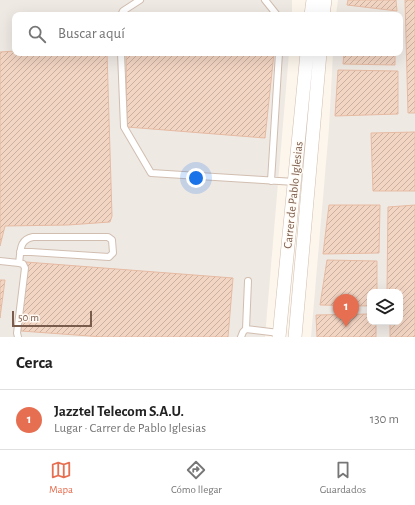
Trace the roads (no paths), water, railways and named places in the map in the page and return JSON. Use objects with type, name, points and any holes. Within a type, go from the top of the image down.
[{"type":"street","points":[[311,12],[312,0]]},
{"type":"street","points":[[323,12],[325,0]]},
{"type":"street","name":"Carrer de Pablo Iglesias","points":[[279,335],[307,56]]},
{"type":"street","name":"Carrer de Pablo Iglesias","points":[[295,337],[320,56]]},
{"type":"lane","points":[[122,12],[140,0]]},
{"type":"lane","points":[[265,0],[275,12]]},
{"type":"lane","points":[[121,56],[124,127],[151,173],[295,182]]},
{"type":"lane","points":[[271,181],[280,56]]},
{"type":"lane","points":[[19,262],[20,252],[22,243],[27,239],[34,237],[108,237],[112,240],[113,253],[109,257],[20,252]]},
{"type":"lane","points":[[0,261],[19,262],[23,264],[24,268],[17,333],[18,337]]},
{"type":"lane","points":[[241,337],[246,329],[248,281]]},
{"type":"lane","points":[[246,329],[279,335]]},
{"type":"place","name":"Jazztel Telecom S.A.U.","points":[[346,327]]}]
